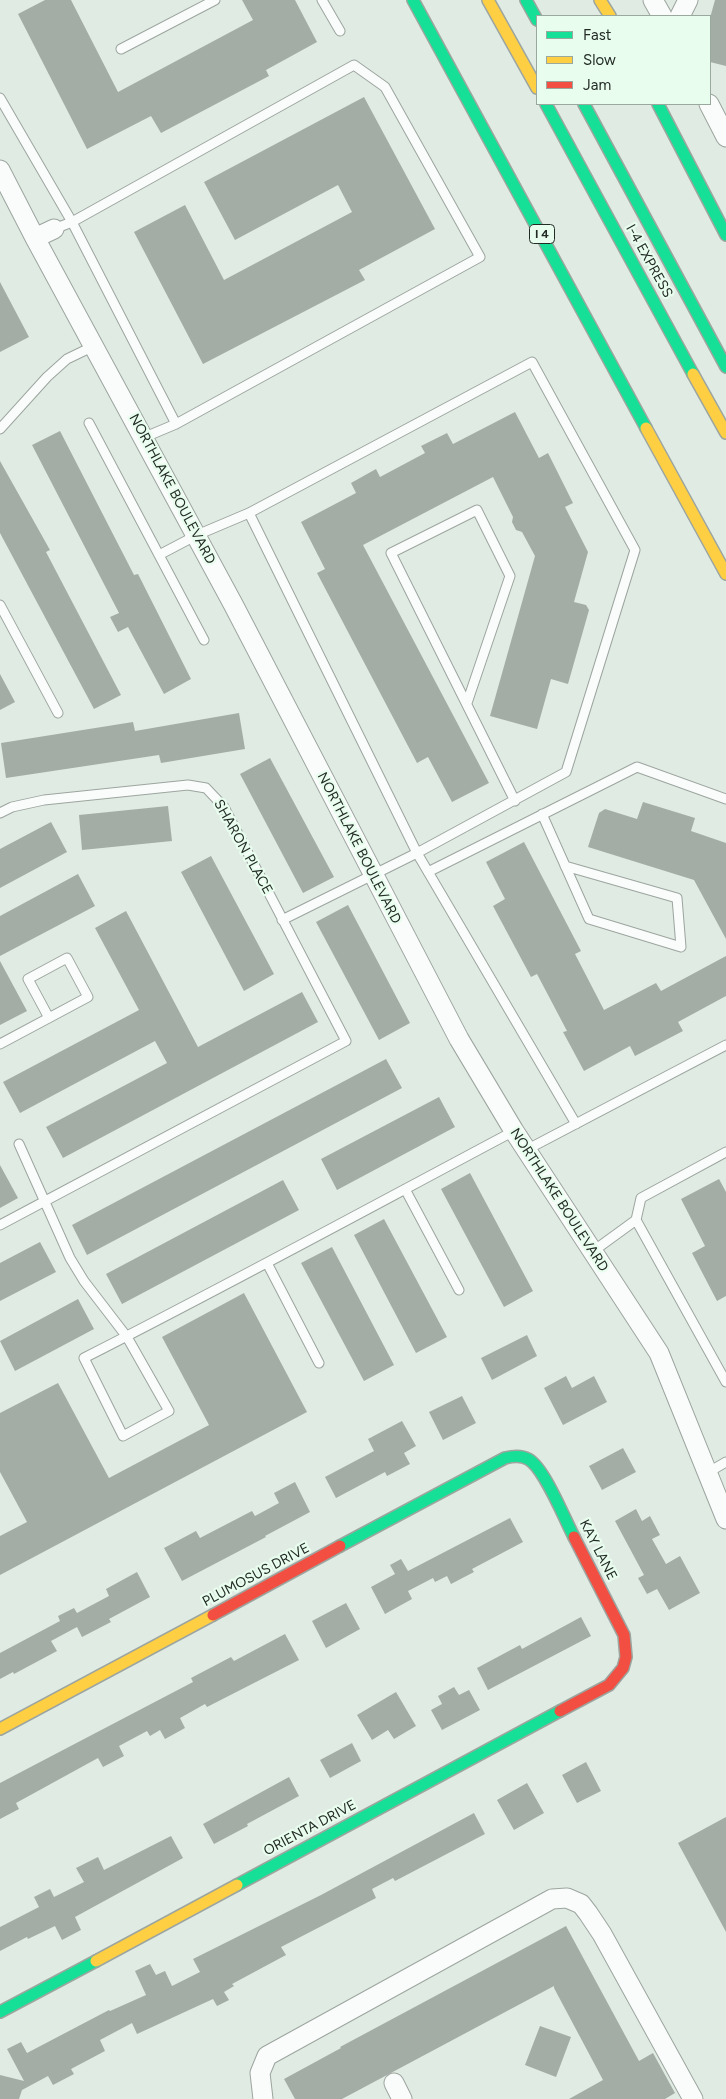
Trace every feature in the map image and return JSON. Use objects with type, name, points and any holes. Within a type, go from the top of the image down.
[{"type":"main road","name":"I 4","points":[[414,0],[726,574]]},
{"type":"main road","points":[[488,0],[536,86]]},
{"type":"main road","points":[[526,0],[536,18]]},
{"type":"main road","points":[[600,0],[609,15]]},
{"type":"main road","name":"I-4 EXPRESS","points":[[547,105],[726,433]]},
{"type":"main road","name":"I-4 EXPRESS","points":[[585,105],[726,367]]},
{"type":"main road","points":[[659,105],[726,235]]},
{"type":"main road","name":"PLUMOSUS DRIVE","points":[[0,1729],[505,1458],[518,1455],[528,1457]]},
{"type":"main road","name":"KAY LANE","points":[[528,1457],[540,1470],[624,1635],[627,1648],[626,1662]]},
{"type":"main road","name":"ORIENTA DRIVE","points":[[0,2012],[609,1685],[622,1674],[626,1662]]},
{"type":"street","points":[[653,0],[661,15]]},
{"type":"street","points":[[680,15],[688,0]]},
{"type":"street","points":[[710,105],[726,137]]},
{"type":"street","name":"NORTHLAKE BOULEVARD","points":[[0,170],[197,535],[459,1039],[526,1150],[658,1353],[726,1519]]},
{"type":"street","points":[[35,238],[54,229]]},
{"type":"street","points":[[262,2099],[260,2073],[267,2056],[552,1898],[567,1898],[581,1904],[602,1934],[693,2099]]},
{"type":"lane","points":[[121,49],[215,0]]},
{"type":"lane","points":[[322,0],[340,31]]},
{"type":"lane","points":[[54,229],[72,222],[354,66],[385,87],[480,257],[176,424],[144,437]]},
{"type":"lane","points":[[0,98],[72,222],[176,424]]},
{"type":"lane","points":[[1,424],[67,359],[94,346]]},
{"type":"lane","points":[[159,555],[197,535],[249,513],[532,362],[635,550],[566,772],[417,853],[282,920]]},
{"type":"lane","points":[[89,423],[204,640]]},
{"type":"lane","points":[[467,703],[510,576],[477,510],[391,553],[515,801]]},
{"type":"lane","points":[[249,513],[417,853],[576,1124]]},
{"type":"lane","points":[[0,605],[58,713]]},
{"type":"lane","points":[[428,872],[637,767],[726,799]]},
{"type":"lane","name":"SHARON PLACE","points":[[0,813],[12,807],[44,800],[188,785],[206,788],[224,807],[346,1041],[45,1202]]},
{"type":"lane","points":[[542,814],[565,866],[589,919],[681,947],[677,898],[565,866]]},
{"type":"lane","points":[[0,1044],[49,1018],[88,997],[66,958],[28,979],[49,1018]]},
{"type":"lane","points":[[526,1150],[726,1045]]},
{"type":"lane","points":[[19,1144],[70,1258],[84,1281],[127,1337],[169,1411],[123,1436],[84,1358],[127,1337],[514,1131]]},
{"type":"lane","points":[[592,1252],[636,1220],[641,1198],[725,1156]]},
{"type":"lane","points":[[405,1189],[459,1290]]},
{"type":"lane","points":[[0,1225],[45,1202]]},
{"type":"lane","points":[[636,1220],[726,1382]]},
{"type":"lane","points":[[267,1263],[319,1363]]},
{"type":"lane","points":[[707,1473],[726,1462]]},
{"type":"building","points":[[45,0],[71,0],[118,92],[253,20],[242,0],[295,0],[317,42],[266,70],[269,76],[161,133],[151,116],[87,149],[18,14]]},
{"type":"building","points":[[715,0],[726,0],[726,66],[711,62],[711,15]]},
{"type":"building","points":[[364,97],[435,229],[359,270],[365,280],[203,364],[134,232],[185,205],[224,280],[352,212],[338,185],[235,240],[204,182]]},
{"type":"building","points":[[0,282],[29,337],[0,352]]},
{"type":"building","points":[[515,412],[539,458],[548,453],[573,503],[565,507],[588,552],[574,602],[586,605],[589,610],[568,684],[551,679],[537,729],[490,716],[535,556],[522,532],[516,530],[512,522],[513,517],[493,477],[363,545],[489,783],[452,802],[428,757],[417,763],[317,573],[325,569],[301,522],[356,493],[351,483],[376,469],[380,477],[425,453],[421,446],[447,433],[453,444]]},
{"type":"building","points":[[60,431],[134,575],[138,574],[191,679],[164,694],[128,627],[118,632],[110,617],[119,613],[32,445]]},
{"type":"building","points":[[0,461],[50,550],[46,552],[121,695],[94,709],[0,533]]},
{"type":"building","points":[[0,674],[15,702],[0,710]]},
{"type":"building","points":[[239,713],[245,749],[161,763],[159,755],[6,778],[1,743],[133,722],[135,731]]},
{"type":"building","points":[[270,758],[334,877],[303,893],[240,774]]},
{"type":"building","points":[[643,802],[695,818],[691,831],[726,843],[726,939],[694,880],[588,847],[599,813],[605,809],[637,819]]},
{"type":"building","points":[[168,806],[172,841],[82,850],[79,815]]},
{"type":"building","points":[[51,822],[67,852],[0,888],[0,849]]},
{"type":"building","points":[[524,842],[581,951],[575,954],[604,1010],[656,983],[661,991],[726,956],[726,996],[678,1022],[683,1031],[635,1056],[630,1046],[584,1071],[563,1032],[567,1031],[537,974],[531,977],[493,906],[505,899],[486,862]]},
{"type":"building","points":[[211,856],[274,974],[244,991],[181,872]]},
{"type":"building","points":[[78,874],[95,906],[0,956],[0,916]]},
{"type":"building","points":[[348,905],[410,1023],[379,1040],[316,922]]},
{"type":"building","points":[[126,911],[198,1047],[302,992],[318,1022],[63,1158],[46,1127],[167,1063],[155,1041],[20,1113],[3,1082],[139,1010],[95,928]]},
{"type":"building","points":[[0,961],[27,1011],[0,1025]]},
{"type":"building","points":[[386,1059],[402,1088],[87,1255],[72,1225]]},
{"type":"building","points":[[439,1097],[455,1127],[337,1190],[321,1159]]},
{"type":"building","points":[[0,1165],[18,1198],[0,1208]]},
{"type":"building","points":[[470,1173],[533,1291],[504,1307],[441,1189]]},
{"type":"building","points":[[719,1179],[726,1192],[726,1296],[717,1301],[692,1253],[705,1246],[681,1199]]},
{"type":"building","points":[[283,1180],[299,1210],[122,1304],[106,1274]]},
{"type":"building","points":[[384,1219],[447,1337],[416,1353],[354,1235]]},
{"type":"building","points":[[40,1242],[56,1272],[0,1301],[0,1263]]},
{"type":"building","points":[[332,1247],[394,1365],[364,1381],[301,1263]]},
{"type":"building","points":[[244,1293],[307,1412],[0,1575],[0,1536],[27,1522],[0,1472],[0,1413],[58,1383],[109,1478],[209,1425],[162,1337]]},
{"type":"building","points":[[78,1299],[94,1329],[15,1371],[0,1341]]},
{"type":"building","points":[[527,1335],[537,1356],[492,1380],[481,1358]]},
{"type":"building","points":[[566,1376],[572,1388],[594,1376],[607,1402],[563,1425],[544,1388]]},
{"type":"building","points":[[462,1396],[476,1423],[443,1440],[429,1412]]},
{"type":"building","points":[[402,1421],[416,1446],[404,1453],[410,1464],[387,1476],[385,1472],[336,1498],[325,1477],[374,1451],[368,1439]]},
{"type":"building","points":[[623,1448],[636,1472],[602,1490],[589,1466]]},
{"type":"building","points":[[295,1482],[310,1512],[182,1581],[164,1548],[196,1531],[200,1538],[252,1511],[255,1516],[279,1503],[274,1493]]},
{"type":"building","points":[[636,1509],[642,1521],[650,1516],[660,1535],[652,1539],[666,1564],[680,1556],[700,1593],[669,1610],[657,1589],[647,1594],[638,1578],[644,1575],[615,1521]]},
{"type":"building","points":[[510,1518],[523,1542],[472,1569],[474,1572],[451,1584],[447,1576],[435,1582],[433,1578],[408,1591],[412,1599],[385,1614],[371,1587],[395,1574],[390,1565],[401,1559],[408,1571]]},
{"type":"building","points":[[137,1572],[150,1597],[109,1619],[111,1622],[82,1637],[77,1627],[51,1641],[57,1651],[14,1674],[13,1672],[0,1679],[0,1653],[60,1621],[58,1616],[74,1608],[77,1613],[109,1596],[106,1589]]},
{"type":"building","points":[[346,1603],[360,1629],[326,1648],[312,1621]]},
{"type":"building","points":[[581,1617],[591,1636],[488,1690],[477,1668],[520,1645],[522,1649]]},
{"type":"building","points":[[285,1634],[299,1660],[207,1707],[205,1704],[180,1718],[185,1728],[165,1739],[160,1730],[150,1736],[147,1731],[119,1746],[124,1756],[103,1767],[98,1758],[16,1803],[19,1809],[0,1819],[0,1783],[193,1682],[191,1678],[231,1657],[234,1661]]},
{"type":"building","points":[[454,1687],[459,1695],[469,1690],[480,1710],[442,1730],[431,1710],[442,1704],[438,1696]]},
{"type":"building","points":[[396,1692],[416,1726],[394,1739],[388,1730],[372,1740],[357,1715]]},
{"type":"building","points":[[352,1743],[361,1761],[330,1778],[320,1760]]},
{"type":"building","points":[[586,1762],[601,1791],[577,1803],[562,1775]]},
{"type":"building","points":[[289,1777],[299,1796],[214,1844],[203,1824]]},
{"type":"building","points":[[527,1783],[544,1813],[514,1830],[497,1800]]},
{"type":"building","points":[[474,1813],[485,1834],[395,1881],[393,1878],[372,1889],[376,1898],[281,1947],[286,1955],[232,1984],[234,1986],[224,1992],[229,2000],[217,2006],[213,1999],[137,2034],[132,2023],[100,2040],[105,2051],[71,2069],[74,2074],[53,2085],[48,2076],[22,2090],[19,2099],[0,2099],[0,2075],[24,2081],[7,2049],[21,2042],[27,2053],[109,2010],[146,1995],[135,1971],[150,1964],[156,1975],[165,1971],[172,1986],[200,1972],[193,1959],[321,1895]]},
{"type":"building","points":[[726,1817],[726,1932],[678,1843]]},
{"type":"building","points":[[171,1836],[183,1858],[75,1917],[81,1930],[62,1940],[55,1926],[28,1939],[27,1937],[0,1951],[0,1927],[39,1907],[34,1897],[50,1889],[54,1897],[84,1882],[76,1868],[98,1857],[104,1870]]},
{"type":"building","points":[[566,1926],[639,2061],[653,2053],[675,2093],[665,2099],[569,2099],[603,2080],[554,1986],[342,2099],[295,2099],[284,2079]]},
{"type":"building","points":[[540,2026],[571,2037],[556,2077],[525,2065]]},
{"type":"traffic: fast","points":[[413,0],[646,428]]},
{"type":"traffic: fast","points":[[526,0],[536,18]]},
{"type":"traffic: fast","points":[[547,105],[693,374]]},
{"type":"traffic: fast","points":[[585,105],[726,367]]},
{"type":"traffic: fast","points":[[659,105],[726,235]]},
{"type":"traffic: fast","points":[[340,1546],[505,1458],[517,1456],[528,1459],[541,1472],[574,1537]]},
{"type":"traffic: fast","points":[[237,1885],[560,1711]]},
{"type":"traffic: fast","points":[[0,2012],[96,1961]]},
{"type":"traffic: slow","points":[[488,0],[536,86]]},
{"type":"traffic: slow","points":[[600,0],[609,15]]},
{"type":"traffic: slow","points":[[693,374],[726,433]]},
{"type":"traffic: slow","points":[[646,428],[726,574]]},
{"type":"traffic: slow","points":[[0,1729],[213,1615]]},
{"type":"traffic: slow","points":[[96,1961],[237,1885]]},
{"type":"traffic: jam","points":[[560,1711],[609,1685],[623,1668],[626,1657],[624,1635],[574,1537]]},
{"type":"traffic: jam","points":[[213,1615],[340,1546]]}]
